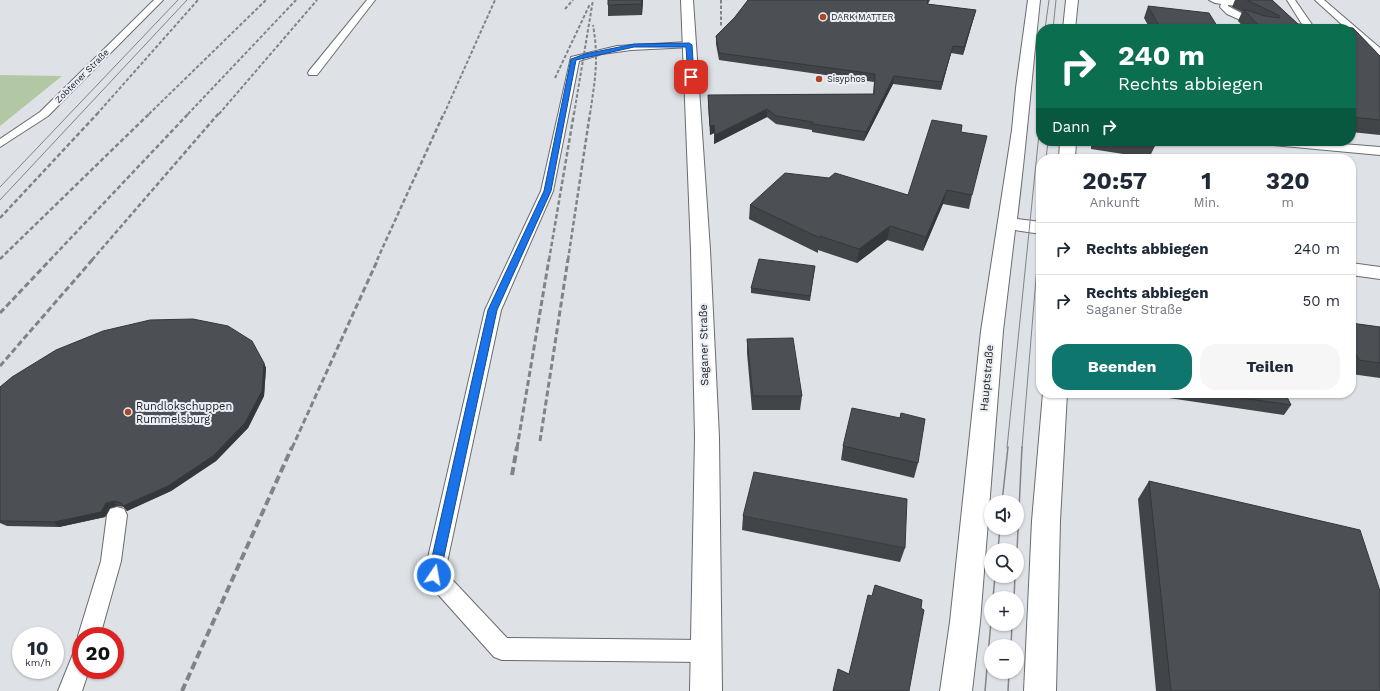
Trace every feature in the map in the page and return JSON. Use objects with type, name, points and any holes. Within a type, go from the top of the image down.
[{"type":"main road","name":"Saganer Straße","points":[[687,0],[704,308],[708,500],[704,651],[706,691]]},
{"type":"main road","name":"Hauptstraße","points":[[956,691],[965,614],[992,331],[1020,130],[1034,0]]},
{"type":"main road","points":[[1069,24],[1072,0]]},
{"type":"main road","points":[[1220,1],[1249,4],[1266,0]]},
{"type":"main road","points":[[1007,223],[1036,227]]},
{"type":"main road","points":[[1356,270],[1380,273]]},
{"type":"main road","points":[[1040,691],[1046,521],[1054,398]]},
{"type":"lane","name":"Zobtener Straße","points":[[0,145],[44,114],[158,0]]},
{"type":"lane","points":[[313,73],[371,0]]},
{"type":"lane","points":[[1291,0],[1307,24]]},
{"type":"lane","points":[[1319,0],[1347,24]]},
{"type":"lane","points":[[1220,1],[1230,12],[1257,24]]},
{"type":"lane","points":[[1356,32],[1380,53]]},
{"type":"lane","points":[[689,45],[634,46],[591,54],[574,59],[547,191],[493,310],[434,575],[502,649],[704,651]]},
{"type":"lane","points":[[1322,146],[1380,151]]},
{"type":"lane","points":[[92,627],[111,561],[117,515]]},
{"type":"lane","points":[[70,691],[75,679]]},
{"type":"green space","points":[[0,75],[62,76],[0,126]]},
{"type":"building","points":[[608,0],[642,0],[641,4],[608,5]]},
{"type":"building","points":[[748,0],[928,0],[927,4],[976,10],[964,47],[953,46],[942,82],[894,76],[866,132],[813,124],[813,122],[776,116],[767,109],[715,135],[714,125],[710,126],[708,95],[874,94],[875,74],[719,53],[716,36],[735,17]]},
{"type":"building","points":[[1247,0],[1272,0],[1298,24],[1257,24],[1243,9],[1265,16],[1279,18],[1280,16]]},
{"type":"building","points":[[1148,6],[1209,13],[1216,24],[1158,24]]},
{"type":"building","points":[[1356,31],[1380,56],[1380,120],[1356,118]]},
{"type":"building","points":[[932,120],[962,125],[961,132],[987,136],[972,195],[947,190],[926,237],[890,226],[859,249],[820,236],[820,238],[750,205],[785,173],[829,178],[835,173],[908,195]]},
{"type":"building","points":[[759,259],[815,266],[810,296],[751,288]]},
{"type":"building","name":"Rundlokschuppen Rummelsburg","points":[[193,319],[228,326],[252,341],[264,363],[262,391],[245,423],[213,456],[168,486],[123,506],[121,503],[114,501],[106,503],[101,512],[54,522],[0,520],[0,387],[12,377],[56,350],[103,331],[150,320]]},
{"type":"building","points":[[1356,324],[1380,327],[1380,363],[1359,360],[1356,354]]},
{"type":"building","points":[[793,338],[802,396],[753,396],[747,339]]},
{"type":"building","points":[[1242,398],[1288,398],[1291,405]]},
{"type":"building","points":[[852,408],[900,418],[901,413],[925,419],[918,463],[843,446]]},
{"type":"building","points":[[754,472],[907,499],[905,548],[743,516]]},
{"type":"building","points":[[1149,481],[1360,530],[1380,591],[1380,691],[1171,691]]},
{"type":"building","points":[[875,585],[922,600],[921,608],[924,610],[909,691],[833,691],[838,669],[849,674],[868,595],[872,596]]},
{"type":"tram line","points":[[0,187],[178,0]]},
{"type":"tram line","points":[[0,200],[187,0]]},
{"type":"tram line","points":[[1046,24],[1049,0]]},
{"type":"tram line","points":[[1054,24],[1056,0]]},
{"type":"tram line","points":[[1037,154],[1038,146]]},
{"type":"tram line","points":[[1047,146],[1047,154]]},
{"type":"tram line","points":[[1007,448],[1036,163]]},
{"type":"tram line","points":[[1022,448],[1036,279]]},
{"type":"tram line","points":[[1003,495],[1008,447]]},
{"type":"tram line","points":[[1017,543],[1022,447]]},
{"type":"tram line","points":[[999,535],[999,543]]},
{"type":"tram line","points":[[994,583],[994,591]]},
{"type":"tram line","points":[[1014,591],[1015,583]]},
{"type":"tram line","points":[[985,691],[990,631]]},
{"type":"tram line","points":[[1011,639],[1012,631]]},
{"type":"tram line","points":[[1008,691],[1009,679]]},
{"type":"railway","points":[[97,114],[198,0]]},
{"type":"railway","points":[[149,114],[266,0]]},
{"type":"railway","points":[[188,114],[296,0]]},
{"type":"railway","points":[[219,114],[317,0]]},
{"type":"railway","points":[[444,114],[495,0]]},
{"type":"railway","points":[[565,9],[573,0]]},
{"type":"railway","points":[[574,114],[593,0]]},
{"type":"railway","points":[[721,0],[721,26]]},
{"type":"railway","points":[[555,78],[590,4]]},
{"type":"railway","points":[[590,114],[595,80],[596,59],[593,25]]},
{"type":"railway","points":[[0,218],[98,113]]},
{"type":"railway","points":[[0,259],[150,113]]},
{"type":"railway","points":[[50,260],[189,113]]},
{"type":"railway","points":[[92,260],[219,113]]},
{"type":"railway","points":[[377,260],[444,113]]},
{"type":"railway","points":[[549,260],[574,113]]},
{"type":"railway","points":[[568,260],[590,113]]},
{"type":"railway","points":[[0,313],[51,259]]},
{"type":"railway","points":[[0,366],[93,259]]},
{"type":"railway","points":[[292,448],[378,259]]},
{"type":"railway","points":[[517,448],[549,259]]},
{"type":"railway","points":[[540,441],[568,259]]},
{"type":"railway","points":[[182,691],[292,447]]},
{"type":"railway","points":[[512,475],[517,447]]},
{"type":"place","name":"DARK MATTER","points":[[823,17]]},
{"type":"place","name":"Sisyphos","points":[[819,79]]},
{"type":"place","name":"Rundlokschuppen Rummelsburg","points":[[128,412]]},
{"type":"route","points":[[434,575],[493,310],[547,191],[574,59],[617,48],[634,46],[689,45],[691,77]]}]
